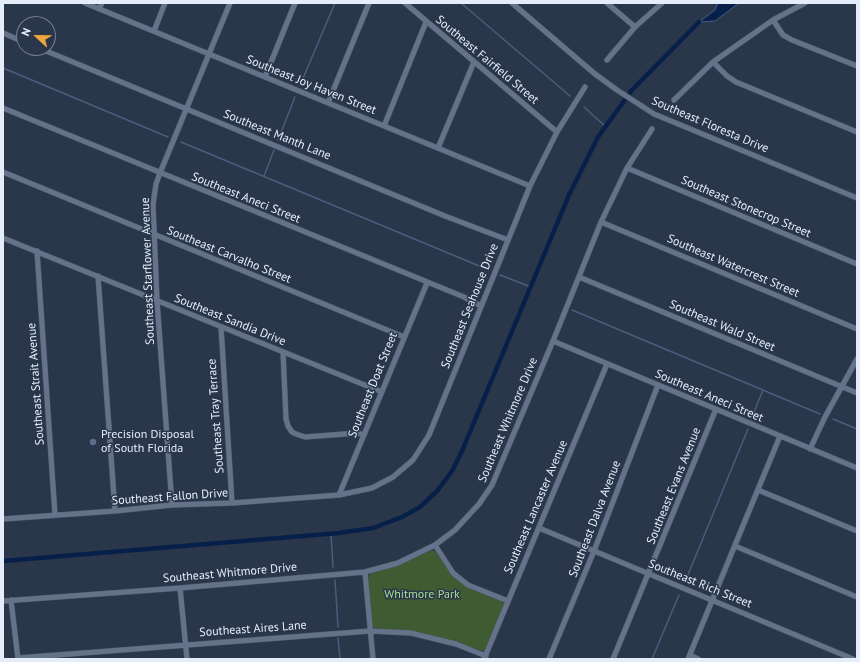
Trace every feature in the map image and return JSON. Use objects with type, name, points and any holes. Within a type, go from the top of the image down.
[{"type":"street","name":"Southeast Joy Haven Street","points":[[85,3],[530,186]]},
{"type":"street","points":[[99,9],[102,3]]},
{"type":"street","points":[[154,31],[165,3]]},
{"type":"street","name":"Southeast Starflower Avenue","points":[[172,505],[157,301],[153,205],[156,184],[160,173],[230,3]]},
{"type":"street","points":[[265,76],[295,3]]},
{"type":"street","points":[[328,103],[369,3]]},
{"type":"street","name":"Southeast Fairfield Street","points":[[405,3],[556,132]]},
{"type":"street","name":"Southeast Floresta Drive","points":[[512,3],[595,74],[654,114],[857,198]]},
{"type":"street","points":[[607,3],[635,27]]},
{"type":"street","points":[[607,60],[635,27],[662,3]]},
{"type":"street","points":[[674,100],[713,62],[773,20],[805,3]]},
{"type":"street","points":[[773,20],[784,35],[792,40],[857,66]]},
{"type":"street","points":[[384,126],[426,22]]},
{"type":"street","points":[[3,33],[16,39]]},
{"type":"street","name":"Southeast Manth Lane","points":[[56,55],[445,216],[508,240]]},
{"type":"street","points":[[438,148],[474,62]]},
{"type":"street","points":[[713,62],[727,76],[736,82],[857,132]]},
{"type":"street","name":"Southeast Seahouse Drive","points":[[339,495],[361,491],[393,477],[413,460],[429,434],[530,186],[556,132],[585,87]]},
{"type":"street","name":"Southeast Aneci Street","points":[[3,108],[464,297],[481,306]]},
{"type":"street","name":"Southeast Whitmore Drive","points":[[3,601],[365,572],[398,564],[435,545],[455,530],[480,504],[492,486],[601,222],[627,168],[652,130]]},
{"type":"street","name":"Southeast Stonecrop Street","points":[[627,168],[857,264]]},
{"type":"street","name":"Southeast Carvalho Street","points":[[3,172],[404,337]]},
{"type":"street","name":"Southeast Watercrest Street","points":[[601,222],[857,329]]},
{"type":"street","name":"Southeast Sandia Drive","points":[[3,238],[382,392]]},
{"type":"street","name":"Southeast Strait Avenue","points":[[37,251],[55,515]]},
{"type":"street","points":[[98,276],[115,511]]},
{"type":"street","name":"Southeast Wald Street","points":[[579,277],[857,393]]},
{"type":"street","name":"Southeast Doat Street","points":[[339,495],[427,283]]},
{"type":"street","name":"Southeast Tray Terrace","points":[[220,327],[232,503]]},
{"type":"street","name":"Southeast Aneci Street","points":[[553,341],[857,468]]},
{"type":"street","points":[[283,352],[287,422],[290,429],[296,434],[305,437],[358,433],[363,435]]},
{"type":"street","points":[[810,449],[825,416],[857,359]]},
{"type":"street","name":"Southeast Lancaster Avenue","points":[[485,657],[607,364]]},
{"type":"street","name":"Southeast Dalva Avenue","points":[[549,659],[594,551],[658,385]]},
{"type":"street","name":"Southeast Evans Avenue","points":[[613,659],[716,409]]},
{"type":"street","points":[[698,659],[689,657],[780,436]]},
{"type":"street","points":[[758,490],[857,531]]},
{"type":"street","name":"Southeast Fallon Drive","points":[[3,519],[115,511],[172,505],[232,503],[339,495]]},
{"type":"street","name":"Southeast Rich Street","points":[[539,528],[853,659]]},
{"type":"street","points":[[435,545],[453,573],[468,585],[508,601]]},
{"type":"street","points":[[735,546],[857,597]]},
{"type":"street","points":[[365,572],[373,659]]},
{"type":"street","points":[[180,588],[187,659]]},
{"type":"street","points":[[11,600],[18,659]]},
{"type":"street","name":"Southeast Aires Lane","points":[[18,659],[186,644],[370,631],[411,633],[456,644],[485,657]]},
{"type":"green space","name":"Whitmore Park","points":[[432,550],[438,553],[447,569],[453,576],[504,603],[504,607],[487,648],[483,651],[424,633],[378,629],[374,628],[371,624],[369,575],[376,571],[404,563]]},
{"type":"water","points":[[718,3],[739,3],[715,21],[699,22],[715,10]]},
{"type":"waterway","points":[[301,83],[335,3]]},
{"type":"waterway","points":[[461,3],[570,96]]},
{"type":"waterway","points":[[3,561],[339,533],[373,528],[402,517],[420,507],[437,491],[452,471],[462,451],[569,195],[598,137],[632,90],[699,22]]},
{"type":"waterway","points":[[3,68],[168,137]]},
{"type":"waterway","points":[[278,140],[295,97]]},
{"type":"waterway","points":[[584,107],[606,127]]},
{"type":"waterway","points":[[181,142],[489,270]]},
{"type":"waterway","points":[[264,176],[274,150]]},
{"type":"waterway","points":[[500,275],[531,287]]},
{"type":"waterway","points":[[572,310],[820,414]]},
{"type":"waterway","points":[[752,417],[763,390]]},
{"type":"waterway","points":[[833,419],[857,429]]},
{"type":"waterway","points":[[685,582],[748,429]]},
{"type":"waterway","points":[[331,534],[333,567]]},
{"type":"waterway","points":[[335,580],[338,627]]},
{"type":"waterway","points":[[652,659],[679,595]]},
{"type":"waterway","points":[[338,638],[340,659]]},
{"type":"place","name":"Precision Disposal of South Florida","points":[[93,442]]}]
